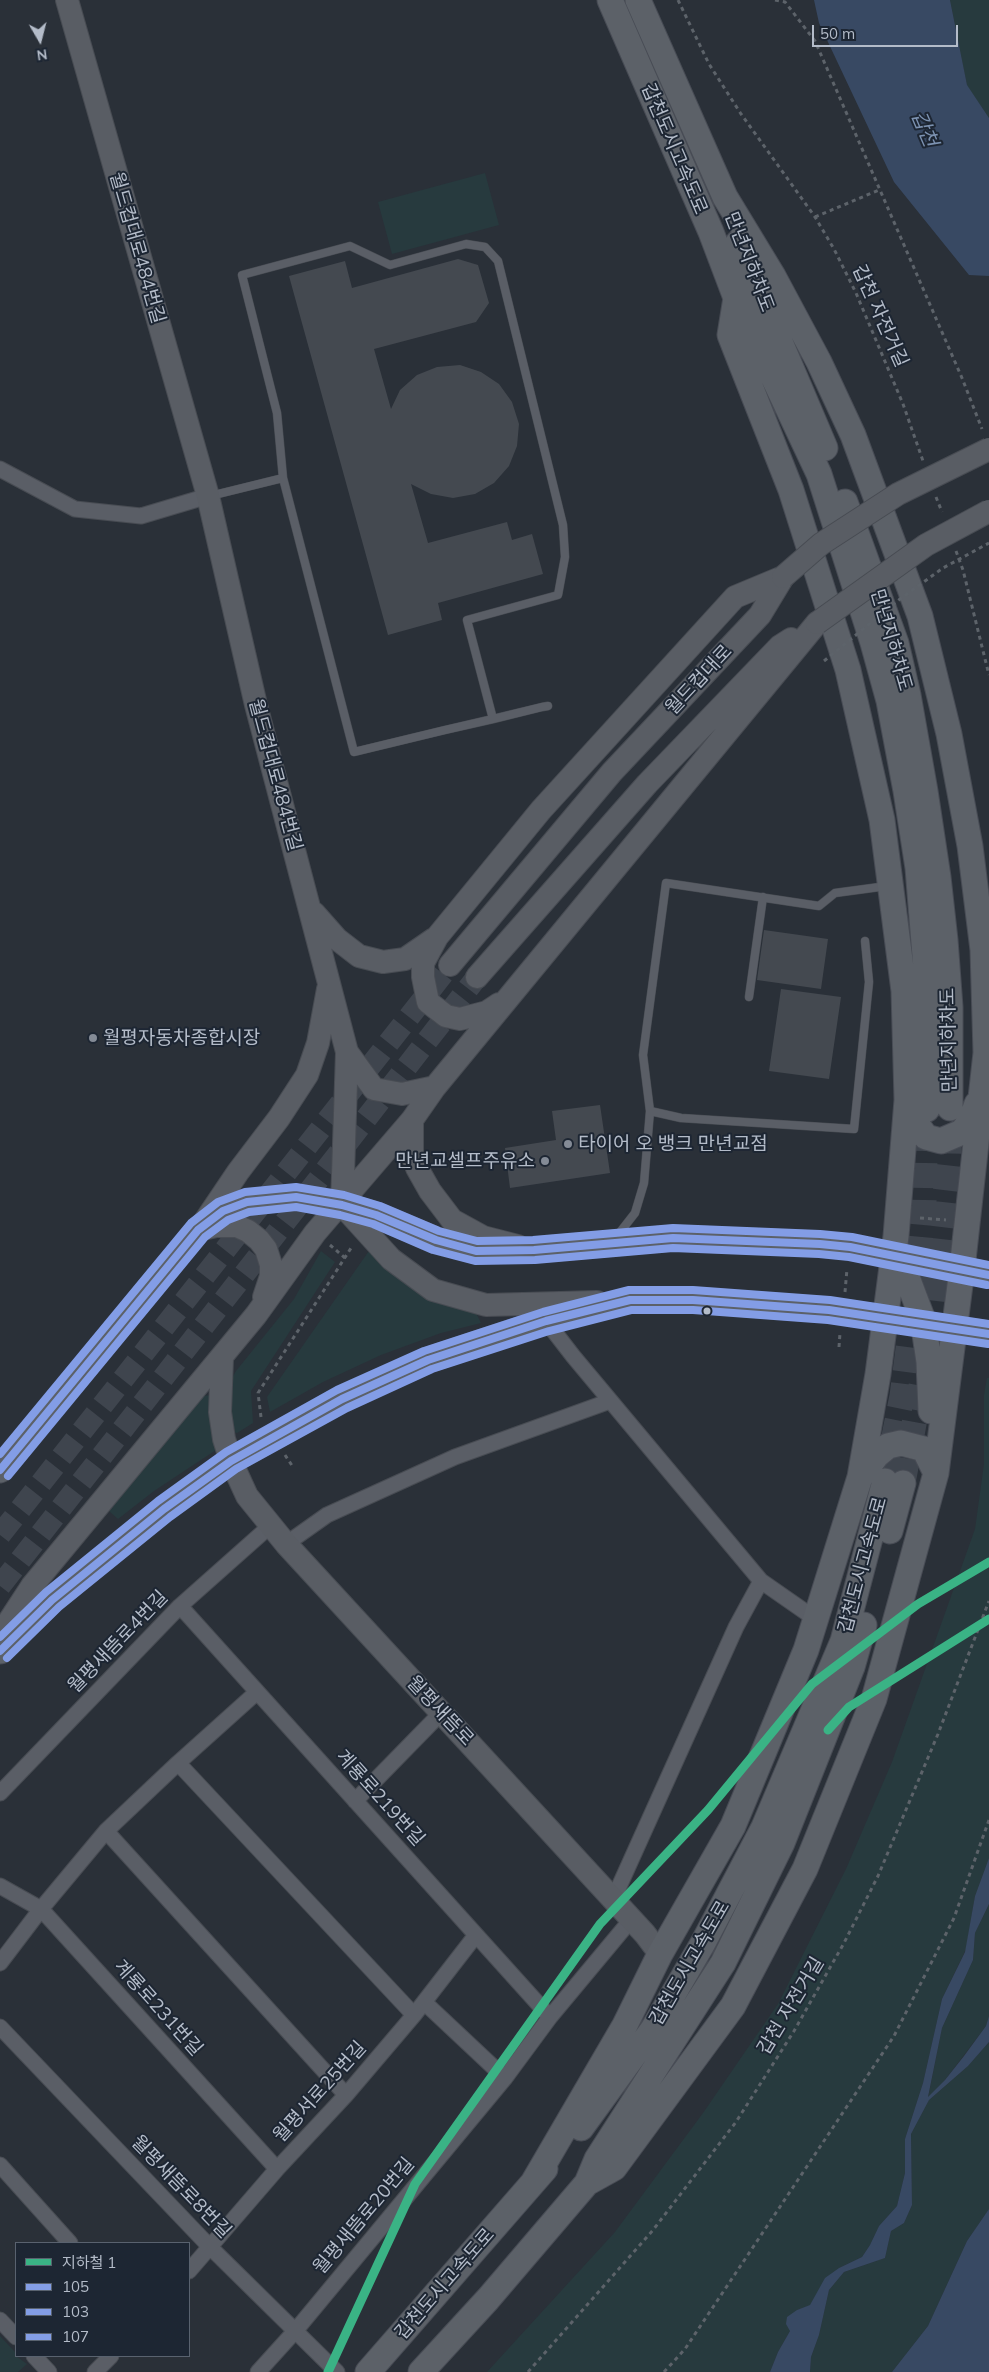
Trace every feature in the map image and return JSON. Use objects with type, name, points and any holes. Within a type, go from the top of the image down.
[{"type":"main road","name":"갑천도시고속도로","points":[[610,0],[711,232],[736,298]]},
{"type":"main road","name":"갑천도시고속도로","points":[[638,0],[725,197]]},
{"type":"main road","points":[[587,2182],[614,2168],[733,2006],[805,1869],[874,1699],[936,1473],[962,1269],[986,1053],[983,950],[970,846],[949,734],[920,616],[853,435],[819,362],[773,276],[725,197]]},
{"type":"main road","name":"만년지하차도","points":[[725,197],[737,240],[833,468],[896,643],[908,695],[938,877],[950,1007],[928,1106]]},
{"type":"main road","points":[[534,2181],[626,2026],[660,1954],[733,1826],[817,1620],[860,1477],[886,1319],[898,1215],[928,1106],[904,991],[882,820],[848,670],[790,490],[730,335],[736,298]]},
{"type":"main road","name":"만년지하차도","points":[[736,298],[819,474],[873,643],[888,701],[906,791],[918,868],[928,993],[928,1106]]},
{"type":"main road","points":[[928,1106],[915,1122],[926,1137],[941,1141],[962,1132],[971,1120],[982,1092]]},
{"type":"main road","points":[[0,1470],[222,1211],[246,1202],[296,1197],[342,1205],[376,1215],[436,1240],[476,1251],[534,1250],[673,1238],[820,1244],[850,1247],[989,1275]]},
{"type":"main road","points":[[893,1256],[908,1280],[923,1320],[929,1362],[936,1473]]},
{"type":"main road","points":[[0,1651],[52,1600],[164,1509],[231,1461],[342,1399],[428,1360],[546,1321],[630,1300],[693,1300],[842,1312],[988,1334]]},
{"type":"main road","points":[[860,1477],[877,1454],[888,1446],[901,1443],[924,1449],[936,1473]]},
{"type":"main road","name":"갑천도시고속도로","points":[[368,2372],[586,2122],[653,2029],[703,1943],[764,1827],[843,1640],[894,1482],[852,1666],[782,1843],[723,1963],[597,2159],[587,2182],[488,2299],[421,2372]]},
{"type":"street","name":"월드컵대로484번길","points":[[67,0],[208,496],[256,705],[347,1052]]},
{"type":"street","name":"월드컵대로","points":[[450,965],[612,772],[760,615],[782,577],[821,544],[986,440]]},
{"type":"street","points":[[0,469],[76,509],[141,516],[208,496]]},
{"type":"street","name":"월드컵대로","points":[[477,977],[647,784],[780,646],[817,623],[926,545],[989,511]]},
{"type":"street","points":[[506,999],[487,1012],[460,1019],[446,1016],[436,1010],[428,1002],[422,977],[423,963],[437,937],[541,810],[735,597],[782,577]]},
{"type":"street","points":[[0,1635],[32,1586],[256,1316],[315,1234],[342,1205],[412,1120],[434,1087],[817,623]]},
{"type":"street","points":[[310,908],[337,939],[359,956],[383,962],[405,959],[437,937]]},
{"type":"street","points":[[207,1228],[307,1075],[318,1043],[329,980]]},
{"type":"street","points":[[347,1052],[374,1089],[402,1094],[434,1087]]},
{"type":"street","points":[[347,1052],[342,1205],[391,1259],[433,1290],[486,1305],[630,1300]]},
{"type":"street","points":[[412,1120],[412,1155],[417,1168],[430,1191],[452,1220],[483,1237],[534,1250]]},
{"type":"street","points":[[207,1228],[237,1226],[248,1231],[266,1249],[271,1265],[271,1276],[256,1316]]},
{"type":"street","points":[[546,1321],[610,1401],[761,1581],[817,1620]]},
{"type":"street","name":"월평새뜸로","points":[[222,1358],[220,1412],[231,1461],[247,1496],[286,1544],[442,1712],[630,1921],[645,1934],[660,1954]]},
{"type":"street","points":[[286,1544],[328,1515],[455,1457],[610,1401]]},
{"type":"street","name":"월평새뜸로4번길","points":[[0,1793],[180,1606],[270,1526]]},
{"type":"street","points":[[613,1900],[736,1627],[761,1581]]},
{"type":"street","name":"계룡로219번길","points":[[180,1606],[550,2017]]},
{"type":"street","points":[[0,1963],[41,1909],[106,1831],[178,1763],[258,1692]]},
{"type":"street","points":[[356,1801],[442,1712]]},
{"type":"street","points":[[178,1763],[414,2015]]},
{"type":"street","points":[[106,1831],[346,2095]]},
{"type":"street","name":"계룡로231번길","points":[[0,1886],[41,1909],[277,2169]]},
{"type":"street","name":"월평새뜸로20번길","points":[[258,2372],[296,2330],[504,2078],[550,2017],[630,1921]]},
{"type":"street","name":"월평서로25번길","points":[[190,2270],[277,2169],[346,2095],[414,2015],[476,1935]]},
{"type":"street","points":[[424,2002],[504,2078]]},
{"type":"street","name":"월평새뜸로8번길","points":[[0,2027],[210,2247],[337,2372]]},
{"type":"street","points":[[0,2166],[69,2242]]},
{"type":"street","points":[[0,2320],[15,2336]]},
{"type":"street","points":[[35,2357],[49,2372]]},
{"type":"street","points":[[95,2372],[110,2357]]},
{"type":"lane","points":[[494,719],[467,620],[558,595],[565,557],[563,525],[498,261],[485,247],[466,244],[390,265],[350,246],[242,275],[278,413],[283,478],[354,752],[494,719],[548,706]]},
{"type":"lane","points":[[208,496],[283,478]]},
{"type":"lane","points":[[611,1244],[635,1214],[644,1183],[650,1111],[643,1056],[666,883],[819,906],[835,893],[891,885]]},
{"type":"lane","points":[[749,997],[763,898]]},
{"type":"lane","points":[[650,1111],[681,1118],[854,1129],[870,982],[865,941]]},
{"type":"path","name":"갑천 자전거길","points":[[678,0],[709,64],[747,122],[816,217],[856,293],[903,404],[926,468]]},
{"type":"path","points":[[775,0],[784,2],[815,41],[962,378],[986,440]]},
{"type":"path","points":[[816,217],[879,190]]},
{"type":"path","points":[[936,496],[943,515]]},
{"type":"path","points":[[953,542],[963,570],[989,675]]},
{"type":"path","points":[[824,660],[900,598],[943,568],[989,543]]},
{"type":"path","points":[[898,1215],[967,1222]]},
{"type":"path","points":[[324,1241],[345,1258]]},
{"type":"path","points":[[261,1417],[258,1394],[354,1242]]},
{"type":"path","points":[[838,1347],[850,1247]]},
{"type":"path","points":[[285,1454],[293,1467]]},
{"type":"path","name":"갑천 자전거길","points":[[528,2372],[654,2230],[736,2122],[794,2031],[844,1943],[878,1876],[938,1734],[989,1601]]},
{"type":"path","points":[[664,2372],[685,2349],[894,2036],[954,1918],[989,1820]]},
{"type":"green space","points":[[950,0],[989,0],[989,118],[967,86]]},
{"type":"green space","points":[[485,173],[499,225],[392,254],[378,202]]},
{"type":"green space","points":[[371,1248],[432,1301],[476,1313],[481,1323],[441,1333],[381,1355],[323,1382],[270,1412],[267,1397]]},
{"type":"green space","points":[[321,1251],[335,1262],[251,1391],[253,1423],[237,1433],[230,1431],[230,1382],[236,1371],[294,1299]]},
{"type":"green space","points":[[987,1378],[989,1378],[989,1858],[975,1896],[966,1949],[942,1999],[923,2083],[905,2139],[905,2173],[897,2206],[879,2226],[862,2257],[839,2268],[826,2278],[810,2306],[797,2310],[790,2331],[778,2352],[770,2372],[487,2372],[615,2232],[703,2113],[778,2004],[846,1869],[892,1762],[975,1529],[984,1464],[984,1395]]},
{"type":"green space","points":[[213,1395],[216,1450],[154,1491],[118,1519],[109,1511],[202,1396]]},
{"type":"green space","points":[[989,1904],[989,2016],[986,2026],[945,2080],[928,2098],[942,2028],[973,1960],[975,1933]]},
{"type":"green space","points":[[989,2042],[989,2209],[967,2241],[928,2326],[892,2372],[810,2372],[811,2357],[819,2335],[829,2290],[844,2272],[885,2258],[891,2231],[904,2223],[912,2205],[911,2134],[929,2100],[968,2066]]},
{"type":"green space","points":[[0,2336],[15,2352],[15,2357],[27,2364],[18,2372],[0,2372]]},
{"type":"water","name":"갑천","points":[[814,0],[950,0],[967,85],[989,118],[989,276],[969,275],[894,182],[819,23]]},
{"type":"water","points":[[989,1858],[989,1904],[975,1933],[973,1960],[942,2028],[928,2097],[945,2080],[964,2056],[986,2026],[989,2016],[989,2042],[968,2066],[929,2100],[911,2134],[912,2205],[904,2223],[891,2231],[885,2258],[844,2272],[829,2290],[819,2335],[811,2357],[810,2372],[770,2372],[778,2352],[790,2331],[786,2324],[787,2317],[797,2310],[810,2305],[825,2278],[839,2268],[862,2257],[879,2226],[897,2206],[905,2173],[905,2139],[923,2083],[942,1999],[965,1952],[975,1896]]},
{"type":"water","points":[[989,2209],[989,2372],[892,2372],[928,2326],[967,2241]]},
{"type":"building","points":[[458,259],[478,265],[489,303],[476,322],[374,349],[391,409],[400,390],[417,375],[437,367],[460,365],[481,372],[499,384],[512,402],[519,424],[517,446],[509,466],[494,483],[475,494],[453,498],[431,494],[411,484],[428,543],[507,522],[512,540],[532,534],[543,574],[438,603],[442,620],[388,635],[289,276],[345,261],[352,288]]},
{"type":"building","points":[[764,930],[828,939],[821,989],[757,980]]},
{"type":"building","points":[[781,989],[841,997],[829,1079],[769,1071]]},
{"type":"building","name":"타이어 오 뱅크 만년교점","points":[[600,1105],[610,1173],[510,1188],[505,1148],[556,1140],[552,1111]]},
{"type":"tunnel","points":[[0,1535],[450,965]]},
{"type":"tunnel","points":[[0,1586],[477,977]]},
{"type":"tunnel","points":[[903,1483],[927,1354],[949,1158],[950,1108]]},
{"type":"tunnel","points":[[885,1481],[902,1396],[917,1278],[924,1202],[926,1116]]},
{"type":"metro line","name":"1","points":[[328,2372],[415,2184],[600,1924],[708,1810],[812,1684],[918,1604],[989,1562]]},
{"type":"metro line","name":"1","points":[[828,1730],[849,1707],[989,1619]]},
{"type":"transit line","name":"107","points":[[0,1454],[191,1223],[218,1202],[245,1192],[296,1187],[344,1195],[380,1206],[439,1231],[477,1241],[533,1240],[673,1228],[820,1234],[852,1237],[989,1265]]},
{"type":"transit line","name":"105","points":[[0,1470],[198,1230],[223,1211],[247,1202],[296,1197],[342,1205],[376,1215],[436,1240],[476,1251],[534,1250],[673,1238],[820,1244],[850,1247],[989,1275]]},
{"type":"transit line","name":"103","points":[[8,1476],[205,1237],[228,1220],[249,1212],[296,1207],[340,1215],[373,1224],[433,1250],[475,1261],[535,1260],[673,1248],[819,1254],[849,1257],[987,1285]]},
{"type":"transit line","name":"107","points":[[0,1637],[46,1592],[158,1501],[226,1452],[337,1390],[424,1351],[543,1312],[629,1290],[693,1290],[830,1300],[989,1324]]},
{"type":"transit line","name":"105","points":[[0,1651],[52,1600],[164,1509],[231,1461],[342,1399],[428,1360],[546,1321],[630,1300],[693,1300],[829,1310],[989,1334]]},
{"type":"transit line","name":"103","points":[[7,1658],[59,1607],[170,1517],[236,1469],[347,1408],[432,1369],[549,1331],[631,1310],[693,1310],[828,1320],[988,1344]]},
{"type":"place","name":"월평자동차종합시장","points":[[93,1038]]},
{"type":"place","name":"타이어 오 뱅크 만년교점","points":[[568,1144]]},
{"type":"place","name":"만년교셀프주유소","points":[[545,1161]]}]
